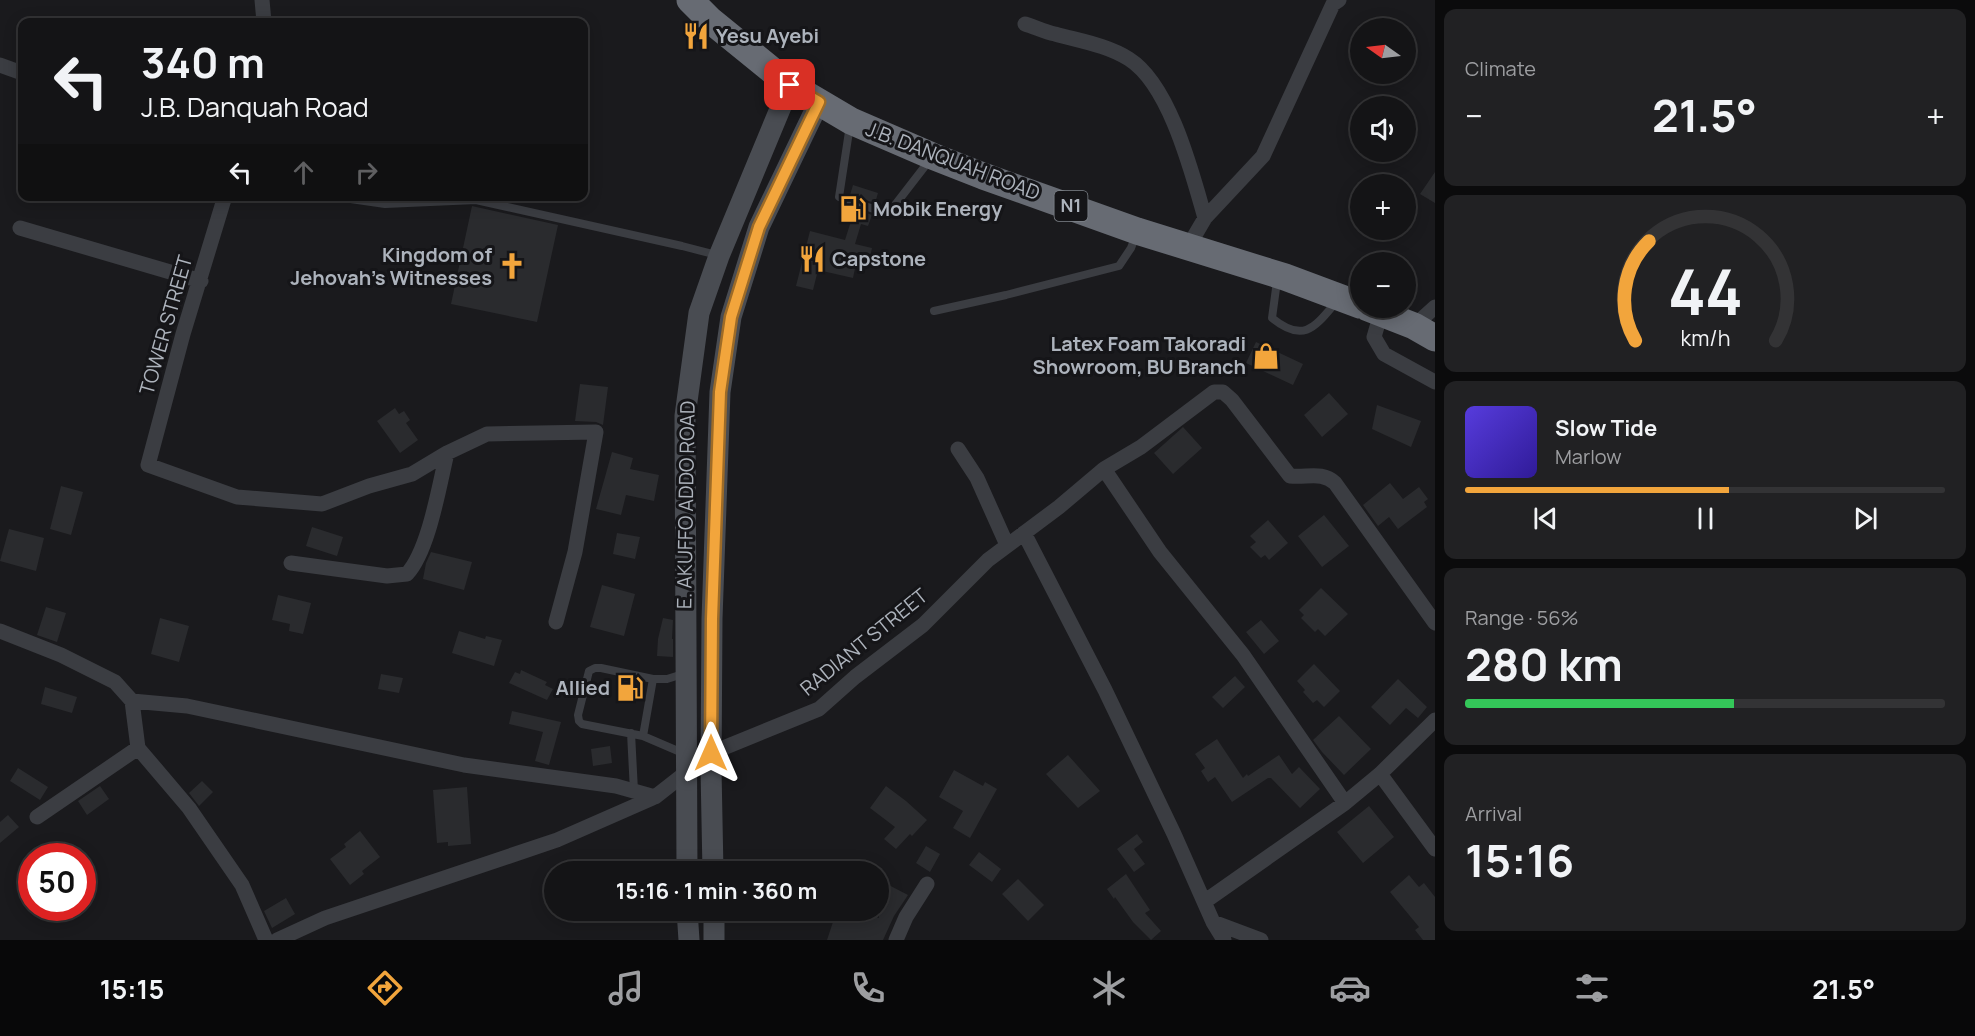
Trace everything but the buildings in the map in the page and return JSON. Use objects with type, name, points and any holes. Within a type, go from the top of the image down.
[{"type":"highway","name":"N1","points":[[690,0],[710,20],[790,85]]},
{"type":"highway","name":"J.B. DANQUAH ROAD","points":[[790,85],[851,121],[932,156],[1137,231],[1278,275],[1350,302]]},
{"type":"highway","name":"J.B. DANQUAH ROAD","points":[[1391,318],[1425,332]]},
{"type":"main road","name":"E. AKUFFO ADDO ROAD","points":[[687,861],[685,416],[699,313],[718,256],[790,85]]},
{"type":"main road","name":"E. AKUFFO ADDO ROAD","points":[[713,861],[712,619],[720,404],[731,317],[759,227],[819,102]]},
{"type":"main road","points":[[688,921],[689,940]]},
{"type":"main road","points":[[714,921],[714,940]]},
{"type":"street","points":[[262,0],[264,18]]},
{"type":"street","points":[[1188,247],[1206,218],[1263,156],[1332,1]]},
{"type":"street","points":[[1025,24],[1052,34],[1100,45],[1130,59],[1153,82],[1183,142],[1206,218]]},
{"type":"street","points":[[0,65],[18,72]]},
{"type":"street","name":"TOWER STREET","points":[[224,201],[183,334],[148,465],[237,497],[321,504],[369,486],[412,474],[447,453]]},
{"type":"street","points":[[20,228],[201,280]]},
{"type":"street","points":[[1425,332],[1435,307]]},
{"type":"street","points":[[1367,318],[1384,354],[1435,382]]},
{"type":"street","name":"RADIANT STREET","points":[[277,940],[325,918],[557,840],[655,797],[686,764],[819,709],[864,670],[923,625],[988,560],[1059,507],[1104,469],[1141,447],[1214,392],[1222,392],[1232,400],[1290,476],[1321,475],[1335,483],[1435,622]]},
{"type":"street","points":[[291,563],[387,576],[407,574],[416,565],[447,453],[487,434],[596,432],[575,552],[556,622]]},
{"type":"street","points":[[958,449],[977,478],[1007,545]]},
{"type":"street","points":[[1104,469],[1160,552],[1243,655],[1344,803]]},
{"type":"street","points":[[1023,533],[1105,690],[1213,922],[1224,940]]},
{"type":"street","points":[[0,631],[61,655],[115,682],[132,701],[138,748],[189,808],[242,885],[266,940]]},
{"type":"street","points":[[132,701],[188,706],[464,765],[616,786],[655,797]]},
{"type":"street","points":[[1204,902],[1344,803],[1380,774],[1435,720]]},
{"type":"street","points":[[37,817],[138,748]]},
{"type":"street","points":[[1380,774],[1435,849]]},
{"type":"street","points":[[896,940],[906,917],[927,884]]},
{"type":"street","points":[[1213,922],[1261,940]]},
{"type":"lane","points":[[851,121],[839,197],[888,214],[932,156]]},
{"type":"lane","points":[[364,201],[385,204],[453,201]]},
{"type":"lane","points":[[480,201],[718,256]]},
{"type":"lane","points":[[934,311],[1016,293],[1119,266],[1131,248],[1137,231]]},
{"type":"lane","points":[[1278,275],[1272,302],[1272,318],[1285,329],[1302,332],[1350,311]]},
{"type":"lane","points":[[685,674],[667,679],[652,679],[595,668],[589,671],[578,715],[582,724],[643,736],[686,764]]},
{"type":"lane","points":[[643,736],[652,679]]},
{"type":"lane","points":[[631,733],[634,791]]},
{"type":"place","name":"Yesu Ayebi","points":[[696,36]]},
{"type":"place","name":"Mobik Energy","points":[[853,209]]},
{"type":"place","name":"Capstone","points":[[812,259]]},
{"type":"place","name":"Kingdom of Jehovah's Witnesses","points":[[512,266]]},
{"type":"place","name":"Latex Foam Takoradi Showroom, BU Branch","points":[[1266,356]]},
{"type":"place","name":"Allied","points":[[630,688]]},
{"type":"route","points":[[711,753],[712,619],[720,392],[731,317],[759,227],[819,102],[790,85]]}]
